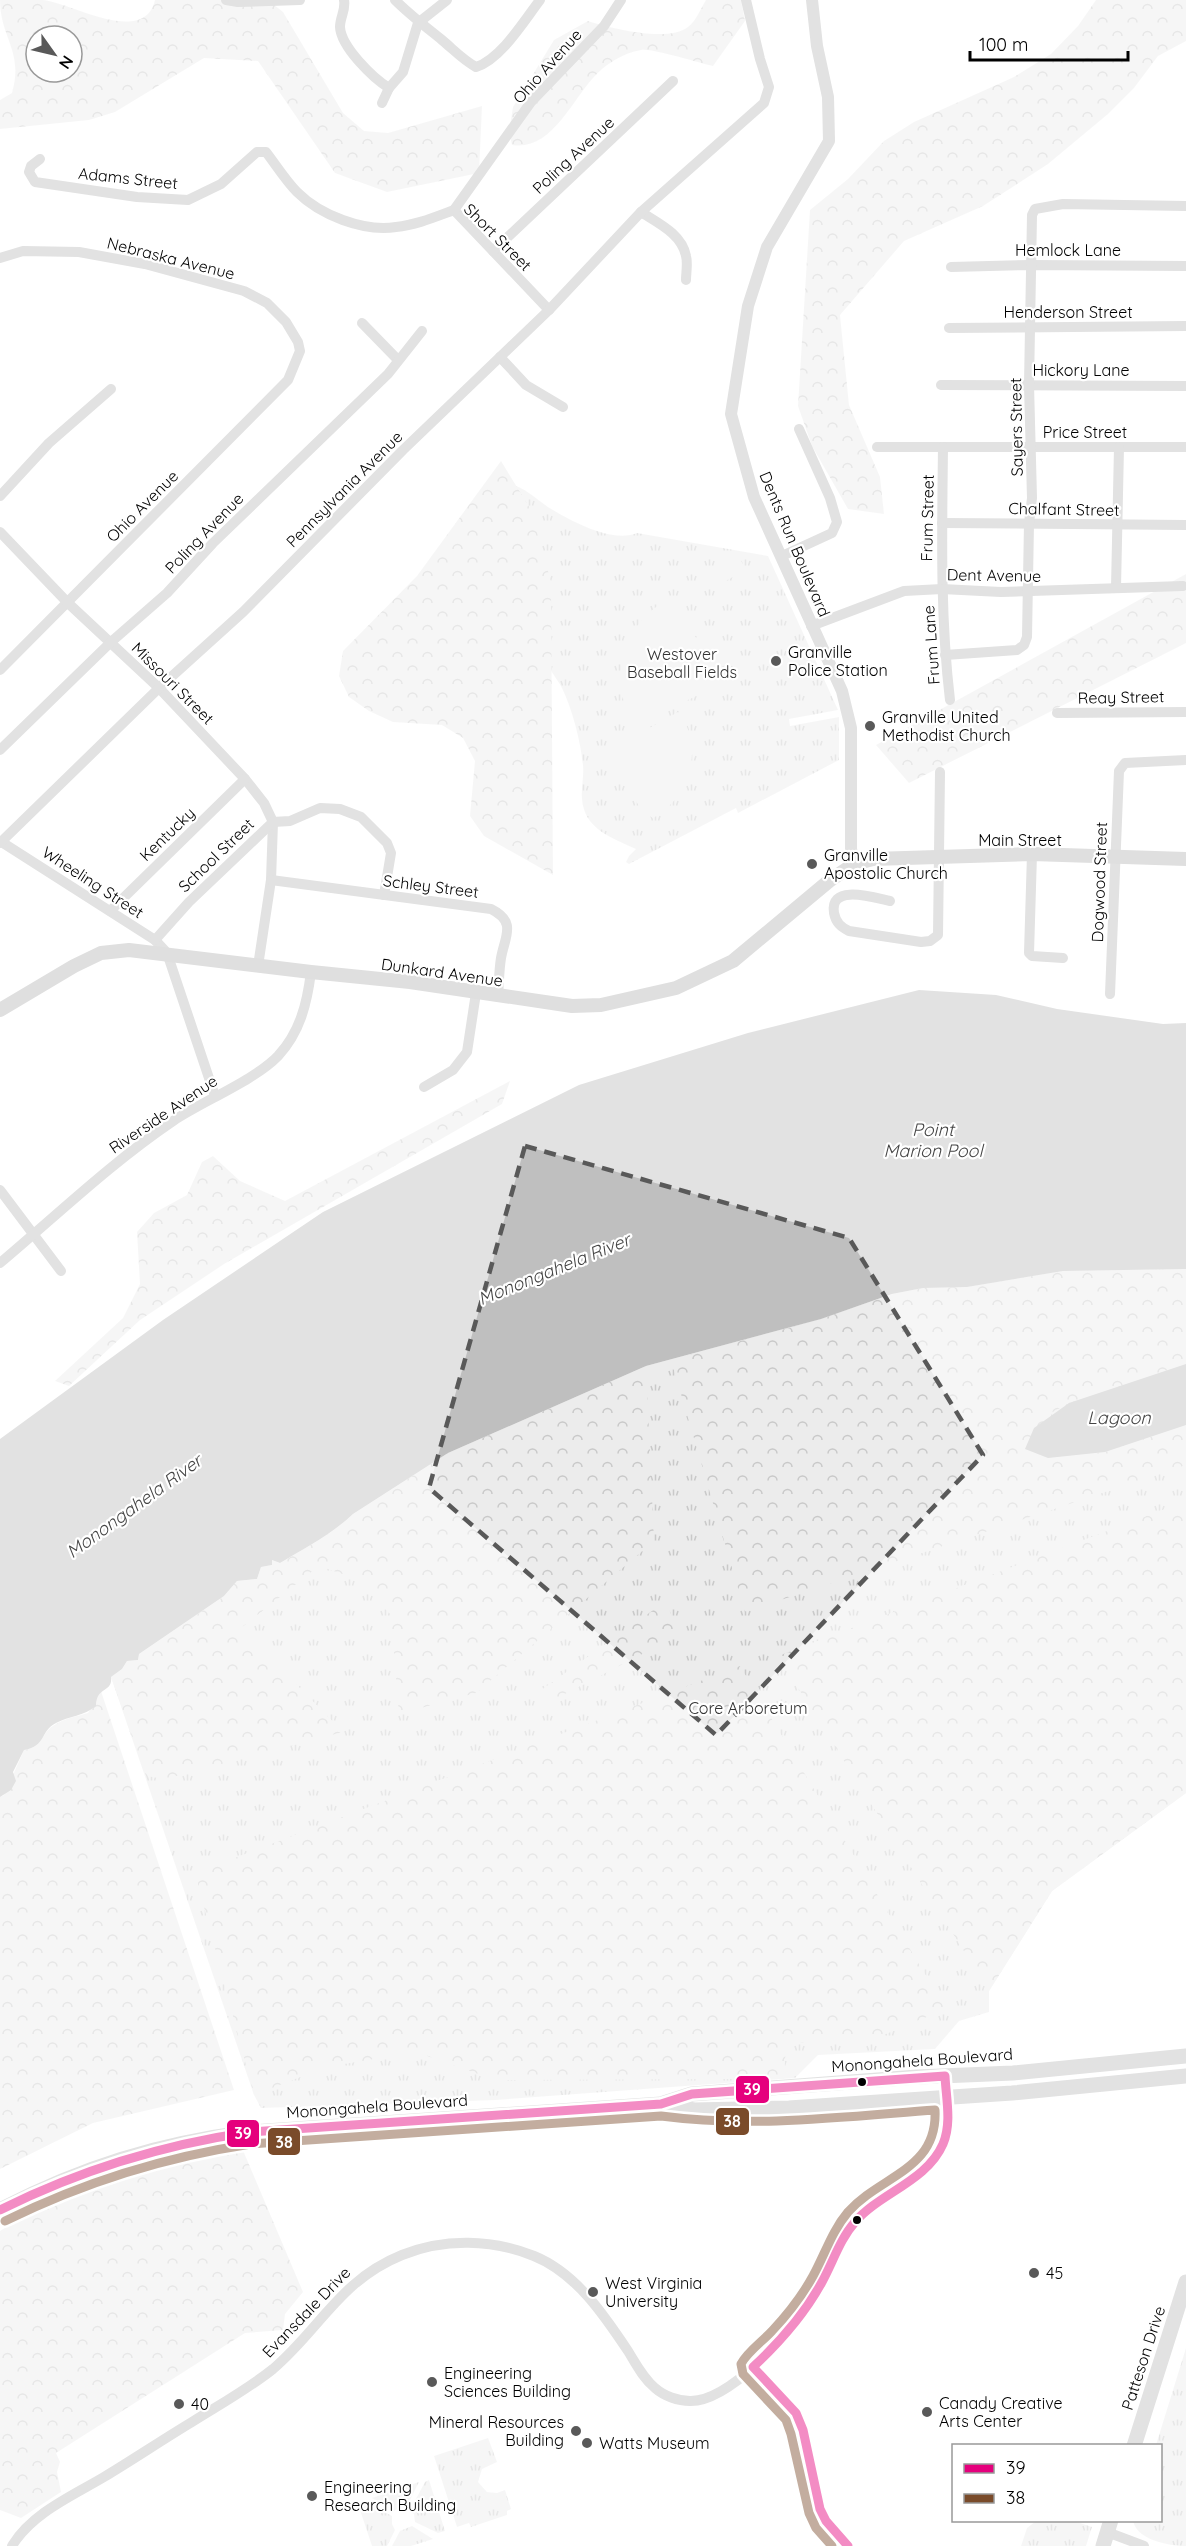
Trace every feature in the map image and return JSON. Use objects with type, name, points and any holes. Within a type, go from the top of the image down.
[{"type":"main road","name":"Main Street","points":[[854,864],[873,859],[1032,854],[1186,859]]},
{"type":"main road","name":"Dunkard Avenue","points":[[0,1010],[74,966],[101,954],[129,950],[410,982],[572,1006],[601,1005],[676,988],[733,961],[854,864]]},
{"type":"main road","name":"Monongahela Boulevard","points":[[0,2210],[80,2171],[136,2153],[197,2139],[290,2129],[661,2104],[692,2094],[1013,2073],[1186,2056]]},
{"type":"main road","name":"Monongahela Boulevard","points":[[661,2104],[694,2110],[789,2108],[1012,2093],[1184,2077]]},
{"type":"main road","name":"Patteson Drive","points":[[1134,2444],[1186,2282]]},
{"type":"street","points":[[226,0],[238,2],[300,0]]},
{"type":"street","points":[[344,0],[345,6],[340,24],[341,34],[353,54],[377,81],[389,88]]},
{"type":"street","points":[[395,0],[418,23],[476,67],[486,64],[497,54],[540,0]]},
{"type":"street","points":[[382,103],[389,88],[403,72],[418,23],[447,0]]},
{"type":"street","name":"Pennsylvania Avenue","points":[[0,842],[159,688],[243,612],[403,450],[549,310],[641,212],[764,103],[769,87],[746,0]]},
{"type":"street","name":"Dents Run Boulevard","points":[[812,0],[817,46],[828,97],[829,141],[767,247],[748,306],[731,414],[754,497],[842,691],[851,728],[851,849],[854,864]]},
{"type":"street","name":"Ohio Avenue","points":[[454,210],[531,102],[604,26],[616,2]]},
{"type":"street","name":"Poling Avenue","points":[[493,251],[673,81]]},
{"type":"street","name":"Adams Street","points":[[40,159],[31,166],[29,172],[35,182],[137,197],[188,200],[221,184],[257,152],[266,152]]},
{"type":"street","name":"Short Street","points":[[266,152],[297,192],[328,214],[345,220],[394,228],[454,210],[549,310]]},
{"type":"street","name":"Sayers Street","points":[[945,655],[1017,650],[1024,645],[1027,637],[1029,524],[1032,498],[1029,385],[1030,265],[1032,215],[1035,209],[1063,204],[1186,206]]},
{"type":"street","points":[[641,212],[673,233],[682,244],[686,256],[686,280]]},
{"type":"street","name":"Nebraska Avenue","points":[[0,258],[23,250],[79,252],[145,264],[243,291],[267,303],[286,322],[298,342],[300,351],[298,358]]},
{"type":"street","name":"Hemlock Lane","points":[[951,267],[1186,266]]},
{"type":"street","points":[[362,323],[398,360]]},
{"type":"street","name":"Henderson Street","points":[[949,328],[1186,326]]},
{"type":"street","name":"Poling Avenue","points":[[0,750],[111,642],[167,593],[213,543],[388,374],[422,331]]},
{"type":"street","points":[[500,357],[526,385],[563,407]]},
{"type":"street","name":"Ohio Avenue","points":[[0,670],[288,380],[298,358]]},
{"type":"street","name":"Hickory Lane","points":[[941,385],[1186,386]]},
{"type":"street","points":[[0,496],[49,443],[111,389]]},
{"type":"street","points":[[782,556],[832,533],[837,522],[830,498],[799,429]]},
{"type":"street","name":"Price Street","points":[[877,447],[1186,447]]},
{"type":"street","name":"Frum Street","points":[[942,589],[943,447]]},
{"type":"street","points":[[1116,588],[1119,447]]},
{"type":"street","name":"Chalfant Street","points":[[942,523],[1186,525]]},
{"type":"street","name":"Missouri Street","points":[[0,532],[68,603],[159,688],[244,779],[264,803],[273,822]]},
{"type":"street","name":"Dent Avenue","points":[[811,626],[904,591],[942,589],[1028,591],[1183,586]]},
{"type":"street","name":"Frum Lane","points":[[942,589],[950,700]]},
{"type":"street","name":"Reay Street","points":[[1057,713],[1186,712]]},
{"type":"street","name":"Dogwood Street","points":[[1110,994],[1119,771],[1125,763],[1186,760]]},
{"type":"street","points":[[890,901],[852,894],[844,895],[836,901],[834,909],[836,918],[840,927],[849,931],[921,942],[930,941],[938,935],[940,772]]},
{"type":"street","name":"Kentucky","points":[[110,911],[244,779]]},
{"type":"street","name":"School Street","points":[[155,940],[189,902],[273,822],[290,821],[320,808],[351,812],[362,817],[387,843],[391,853],[384,895]]},
{"type":"street","points":[[258,966],[271,880],[273,822]]},
{"type":"street","name":"Wheeling Street","points":[[0,842],[155,940],[167,953]]},
{"type":"street","points":[[1032,854],[1029,953],[1032,956],[1063,958]]},
{"type":"street","name":"Schley Street","points":[[271,880],[491,909],[500,913],[507,922],[508,934],[501,959],[498,996]]},
{"type":"street","points":[[823,887],[836,901]]},
{"type":"street","points":[[167,953],[215,1096]]},
{"type":"street","name":"Riverside Avenue","points":[[0,1263],[137,1147],[277,1057],[292,1040],[303,1015],[310,972]]},
{"type":"street","points":[[424,1087],[453,1070],[467,1052],[476,993]]},
{"type":"street","points":[[0,1190],[61,1271]]},
{"type":"street","name":"Evansdale Drive","points":[[12,2546],[31,2523],[48,2510],[141,2455],[258,2380],[277,2365],[361,2277],[399,2256],[420,2248],[445,2244],[491,2244],[537,2257],[557,2267],[589,2299],[654,2387],[674,2399],[701,2400],[717,2394],[773,2349],[810,2303],[831,2267],[839,2247],[860,2217],[934,2160],[943,2146],[948,2129],[945,2076]]},
{"type":"street","points":[[753,2367],[796,2413],[803,2430],[820,2509],[826,2521],[848,2546]]},
{"type":"street","points":[[1107,2533],[1144,2546]]},
{"type":"highlighted area","points":[[525,1146],[849,1238],[983,1455],[716,1735],[429,1488]]},
{"type":"green space","points":[[0,0],[43,0],[106,19],[122,21],[137,20],[148,14],[155,0],[268,0],[283,12],[343,113],[364,131],[388,133],[482,106],[479,173],[387,192],[335,173],[258,61],[204,58],[115,112],[89,120],[0,129],[0,100],[12,93],[15,79],[13,55],[4,25]]},
{"type":"green space","points":[[706,0],[741,0],[745,21],[713,66],[647,50],[627,54],[614,60],[597,73],[549,133],[526,145],[512,145],[509,132],[513,107],[554,40],[588,21],[639,33],[679,32],[691,24]]},
{"type":"green space","points":[[1096,0],[1186,0],[1186,41],[1158,56],[1134,88],[1108,114],[1048,164],[983,206],[904,241],[840,315],[849,405],[880,477],[884,514],[848,509],[812,446],[798,406],[810,210],[848,179],[884,141],[914,122],[1014,77],[1051,54],[1078,26]]},
{"type":"green space","points":[[501,461],[531,510],[551,582],[553,875],[484,836],[470,816],[475,761],[463,738],[442,725],[393,722],[369,711],[349,697],[339,676],[343,651],[417,576]]},
{"type":"green space","name":"Westover Baseball Fields","points":[[514,485],[572,520],[606,534],[637,533],[768,556],[838,710],[789,719],[790,726],[839,717],[839,760],[738,813],[736,808],[629,864],[626,862],[636,849],[601,831],[588,818],[584,809],[580,746],[561,686],[455,524],[474,500]]},
{"type":"green space","points":[[738,555],[746,570],[714,587],[705,572]]},
{"type":"green space","points":[[1186,574],[1186,643],[909,783],[876,745]]},
{"type":"green space","points":[[665,601],[726,673],[723,683],[634,726],[626,709],[622,691],[623,656],[638,625]]},
{"type":"green space","points":[[678,712],[691,740],[690,771],[676,798],[653,818],[642,811],[609,756],[609,751]]},
{"type":"green space","points":[[510,1081],[502,1104],[224,1264],[140,1320],[69,1386],[55,1381],[123,1318],[140,1284],[137,1232],[154,1213],[187,1195],[202,1162],[213,1156],[240,1181],[285,1201]]},
{"type":"green space","name":"Core Arboretum","points":[[1186,1269],[1186,1793],[1052,1891],[989,1991],[989,2012],[959,2021],[935,2049],[818,2055],[795,2078],[496,2100],[261,2108],[254,2095],[111,1677],[646,1366],[821,1319],[893,1294],[923,1288],[967,1287],[1063,1271]]},
{"type":"green space","points":[[1186,1269],[1186,1364],[1069,1403],[1051,1413],[1048,1458],[1105,1452],[1186,1425],[1186,1465],[745,1612],[671,1360],[821,1319],[893,1294],[923,1288],[967,1287],[1063,1271]]},
{"type":"green space","points":[[646,1366],[654,1541],[476,1693],[399,1714],[391,1615],[357,1579],[319,1566],[241,1628],[343,1732],[165,1779],[146,1776],[111,1677],[122,1669],[127,1661],[138,1660],[139,1654],[224,1596],[237,1581],[257,1579],[261,1567],[272,1565],[272,1560],[280,1563],[309,1546],[353,1514],[448,1453]]},
{"type":"green space","points":[[1186,1501],[1186,1793],[1052,1891],[989,1991],[778,1656]]},
{"type":"green space","points":[[666,1601],[679,1635],[557,1698],[537,1693]]},
{"type":"green space","points":[[740,1666],[946,2009],[886,2034],[786,2044],[784,2079],[495,2080],[416,2052],[326,2067],[254,2095],[195,1873]]},
{"type":"green space","points":[[101,1691],[234,2090],[93,2123],[0,2169],[0,1797],[4,1795],[24,1750],[36,1746],[47,1731],[60,1722],[88,1713]]},
{"type":"green space","points":[[242,2148],[303,2292],[285,2314],[283,2330],[245,2333],[56,2453],[60,2462],[57,2472],[61,2492],[21,2518],[0,2510],[0,2231],[29,2213],[136,2170]]},
{"type":"green space","points":[[1186,2348],[1186,2546],[1155,2541],[1141,2533],[1133,2522],[1162,2522],[1162,2444],[1156,2444]]},
{"type":"green space","points":[[488,2438],[497,2462],[482,2469],[478,2482],[487,2492],[497,2493],[505,2490],[511,2509],[507,2511],[507,2515],[471,2527],[469,2523],[457,2527],[434,2456]]},
{"type":"green space","points":[[429,2480],[445,2531],[438,2533],[415,2522],[414,2514],[410,2510],[425,2482]]},
{"type":"green space","points":[[419,2482],[406,2508],[400,2507],[394,2511],[372,2498]]},
{"type":"green space","points":[[365,2501],[392,2516],[395,2530],[387,2546],[372,2546],[360,2510]]},
{"type":"green space","points":[[1035,2522],[1077,2522],[1092,2527],[1086,2546],[1021,2546],[1027,2528]]},
{"type":"green space","points":[[412,2526],[433,2539],[411,2546],[392,2546],[400,2531]]},
{"type":"water","name":"Point Marion Pool","points":[[919,990],[996,995],[1057,1009],[1163,1024],[1186,1023],[1186,1269],[1063,1271],[967,1287],[923,1288],[892,1294],[821,1319],[646,1366],[448,1453],[353,1514],[309,1546],[280,1563],[272,1560],[272,1565],[261,1567],[257,1579],[237,1581],[224,1596],[139,1654],[138,1660],[127,1661],[122,1669],[111,1677],[110,1685],[99,1695],[96,1706],[87,1712],[56,1723],[47,1730],[40,1742],[24,1750],[13,1772],[16,1781],[11,1790],[0,1797],[0,1439],[163,1320],[323,1212],[579,1085],[748,1033]]},
{"type":"water","name":"Lagoon","points":[[1186,1364],[1186,1425],[1105,1452],[1048,1458],[1025,1449],[1034,1428],[1069,1403]]},
{"type":"transit line","name":"39","points":[[0,2210],[60,2183],[122,2161],[185,2144],[250,2132],[661,2104],[692,2094],[945,2076],[947,2128],[943,2144],[936,2157],[915,2177],[877,2203],[855,2222],[807,2306],[782,2338],[753,2367],[796,2413],[803,2430],[820,2509],[826,2521],[848,2546]]},
{"type":"transit line","name":"38","points":[[5,2221],[65,2194],[125,2173],[187,2156],[251,2144],[661,2116],[763,2121],[935,2110],[933,2130],[927,2146],[905,2170],[861,2199],[848,2212],[837,2227],[813,2276],[799,2298],[778,2325],[741,2364],[743,2374],[786,2420],[809,2513],[816,2528],[832,2546]]},
{"type":"place","name":"Granville Police Station","points":[[776,661]]},
{"type":"place","name":"Granville United Methodist Church","points":[[870,726]]},
{"type":"place","name":"Granville Apostolic Church","points":[[812,864]]},
{"type":"place","name":"45","points":[[1034,2273]]},
{"type":"place","name":"West Virginia University","points":[[593,2292]]},
{"type":"place","name":"Engineering Sciences Building","points":[[432,2382]]},
{"type":"place","name":"40","points":[[179,2404]]},
{"type":"place","name":"Canady Creative Arts Center","points":[[927,2412]]},
{"type":"place","name":"Mineral Resources Building","points":[[576,2431]]},
{"type":"place","name":"Watts Museum","points":[[587,2443]]},
{"type":"place","name":"Engineering Research Building","points":[[312,2496]]},
{"type":"water label","name":"Monongahela River","points":[[554,1269]]},
{"type":"water label","name":"Monongahela River","points":[[134,1506]]}]
